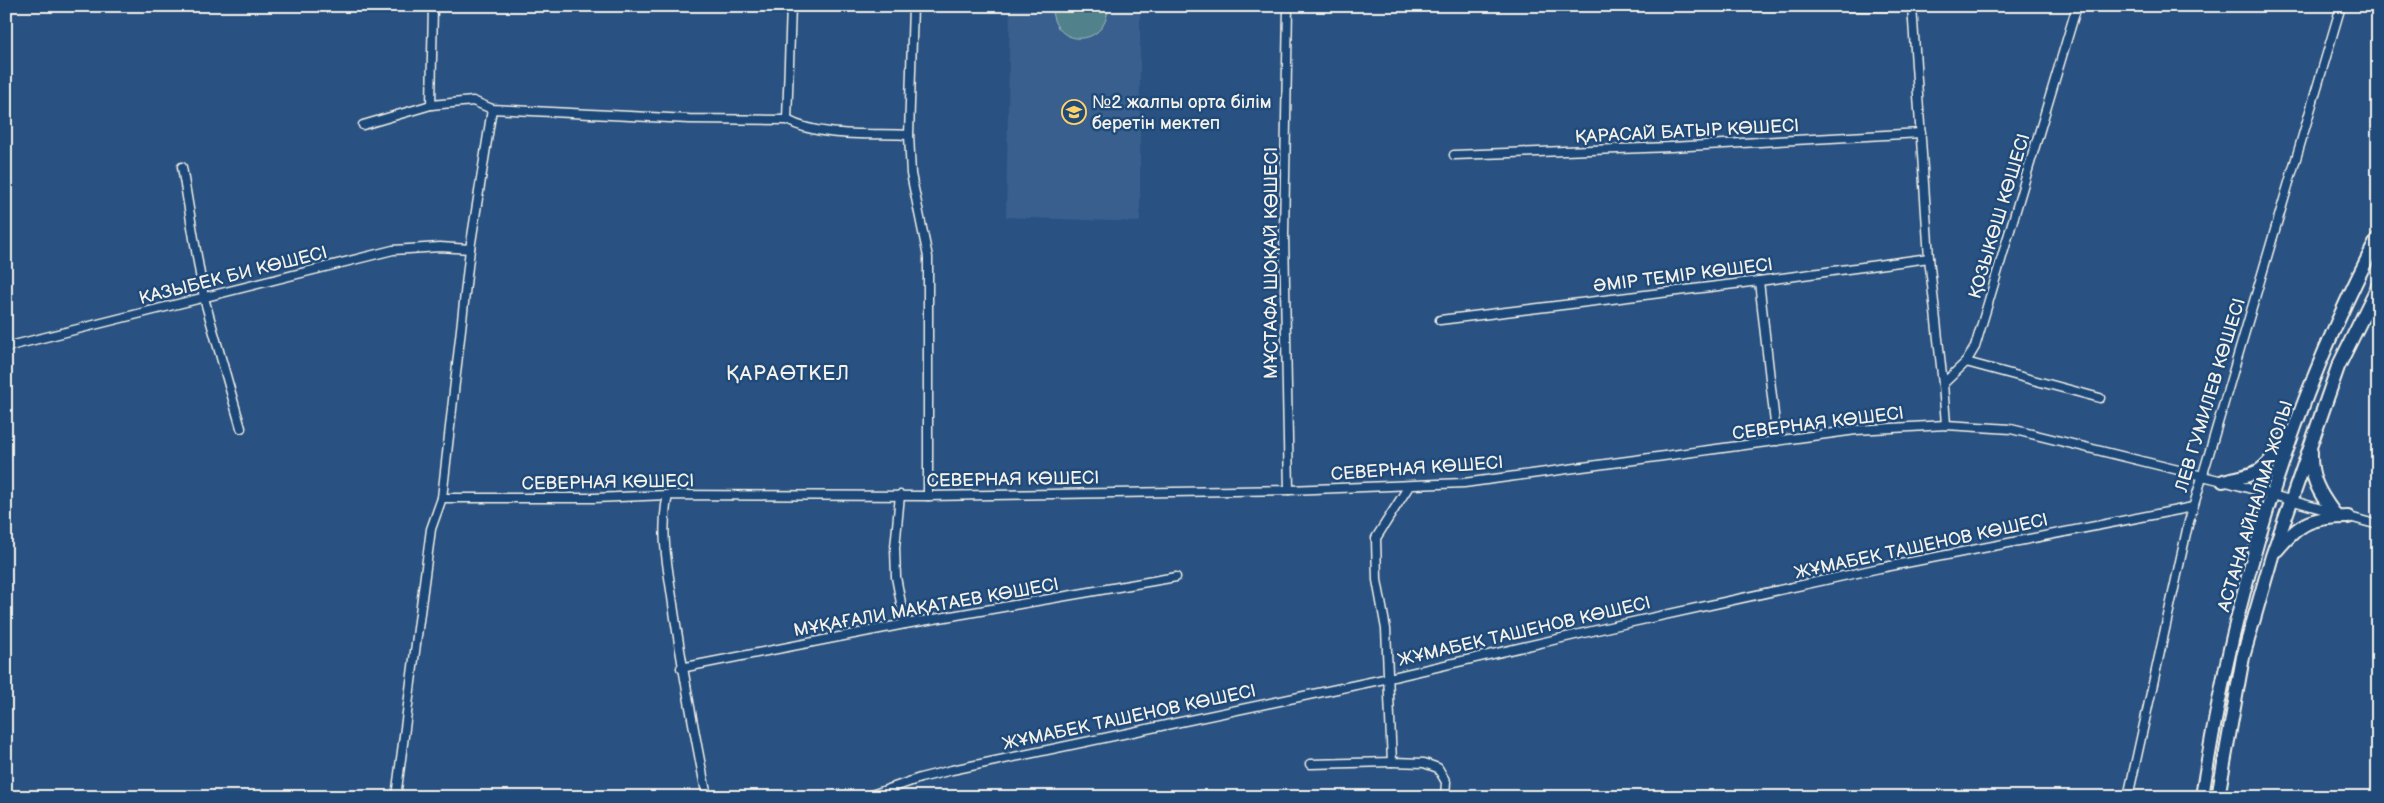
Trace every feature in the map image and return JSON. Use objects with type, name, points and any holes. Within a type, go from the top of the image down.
[{"type":"highway","name":"АСТАНА АЙНАЛМА ЖОЛЫ","points":[[2202,797],[2209,751],[2240,606],[2272,495],[2297,422],[2358,276],[2378,238]]},
{"type":"highway","name":"АСТАНА АЙНАЛМА ЖОЛЫ","points":[[2218,797],[2243,658],[2272,556],[2338,367],[2378,286]]},
{"type":"highway","points":[[2223,481],[2258,473],[2274,457],[2297,422]]},
{"type":"highway","points":[[2312,437],[2310,467],[2313,479],[2334,513]]},
{"type":"highway","points":[[2272,556],[2287,538],[2304,524],[2324,517],[2348,516]]},
{"type":"street","points":[[431,105],[433,6]]},
{"type":"street","points":[[787,120],[791,6]]},
{"type":"street","points":[[913,6],[909,135],[910,174],[928,258],[928,496]]},
{"type":"street","name":"МҰСТАФА ШОҚАЙ КӨШЕСІ","points":[[1288,6],[1284,234],[1289,490]]},
{"type":"street","points":[[1761,6],[1912,6],[1929,258],[1946,425]]},
{"type":"street","name":"ҚОЗЫКӨШ КӨШЕСІ","points":[[1943,384],[1966,362],[1976,347],[2077,6]]},
{"type":"street","name":"ЛЕВ ГУМИЛЕВ КӨШЕСІ","points":[[2128,797],[2192,506],[2341,6]]},
{"type":"street","points":[[363,125],[431,105],[473,101],[492,109],[689,118],[787,120],[800,127],[818,130],[909,135]]},
{"type":"street","points":[[396,797],[431,529],[442,498],[470,249],[492,109]]},
{"type":"street","name":"ҚАРАСАЙ БАТЫР КӨШЕСІ","points":[[1454,156],[1671,147],[1921,133]]},
{"type":"street","points":[[182,167],[204,298],[241,428]]},
{"type":"street","name":"КАЗЫБЕК БИ КӨШЕСІ","points":[[6,347],[393,250],[440,247],[470,249]]},
{"type":"street","name":"ӘМІР ТЕМІР КӨШЕСІ","points":[[1440,320],[1929,258]]},
{"type":"street","points":[[1759,281],[1777,441]]},
{"type":"street","points":[[1966,362],[2100,398]]},
{"type":"street","name":"СЕВЕРНАЯ КӨШЕСІ","points":[[442,498],[594,498],[668,495],[780,497],[928,496],[1289,490],[1464,484],[1856,430],[1946,425],[2011,429],[2223,481],[2378,525]]},
{"type":"street","points":[[1392,762],[1386,629],[1377,580],[1376,538],[1409,486]]},
{"type":"street","points":[[668,495],[664,514],[666,551],[682,668],[707,797]]},
{"type":"street","points":[[900,495],[895,558],[896,576],[905,624]]},
{"type":"street","name":"ЖҰМАБЕК ТАШЕНОВ КӨШЕСІ","points":[[866,797],[920,778],[952,770],[1389,678],[1614,626],[1880,568],[2192,506]]},
{"type":"street","name":"МҰҚАҒАЛИ МАҚАТАЕВ КӨШЕСІ","points":[[682,668],[905,624],[1176,578]]},
{"type":"street","points":[[1310,764],[1424,763],[1438,768],[1446,782],[1445,797]]},
{"type":"shaded area","name":"№2 жалпы орта білім беретін мектеп","points":[[1010,6],[1140,6],[1140,222],[1006,217]]},
{"type":"green space","points":[[1052,6],[1108,6],[1106,20],[1099,30],[1090,36],[1080,38],[1069,36],[1060,30],[1054,20]]},
{"type":"place","name":"№2 жалпы орта білім беретін мектеп","points":[[1074,112]]},
{"type":"district","name":"ҚАРАӨТКЕЛ","points":[[788,373]]}]
